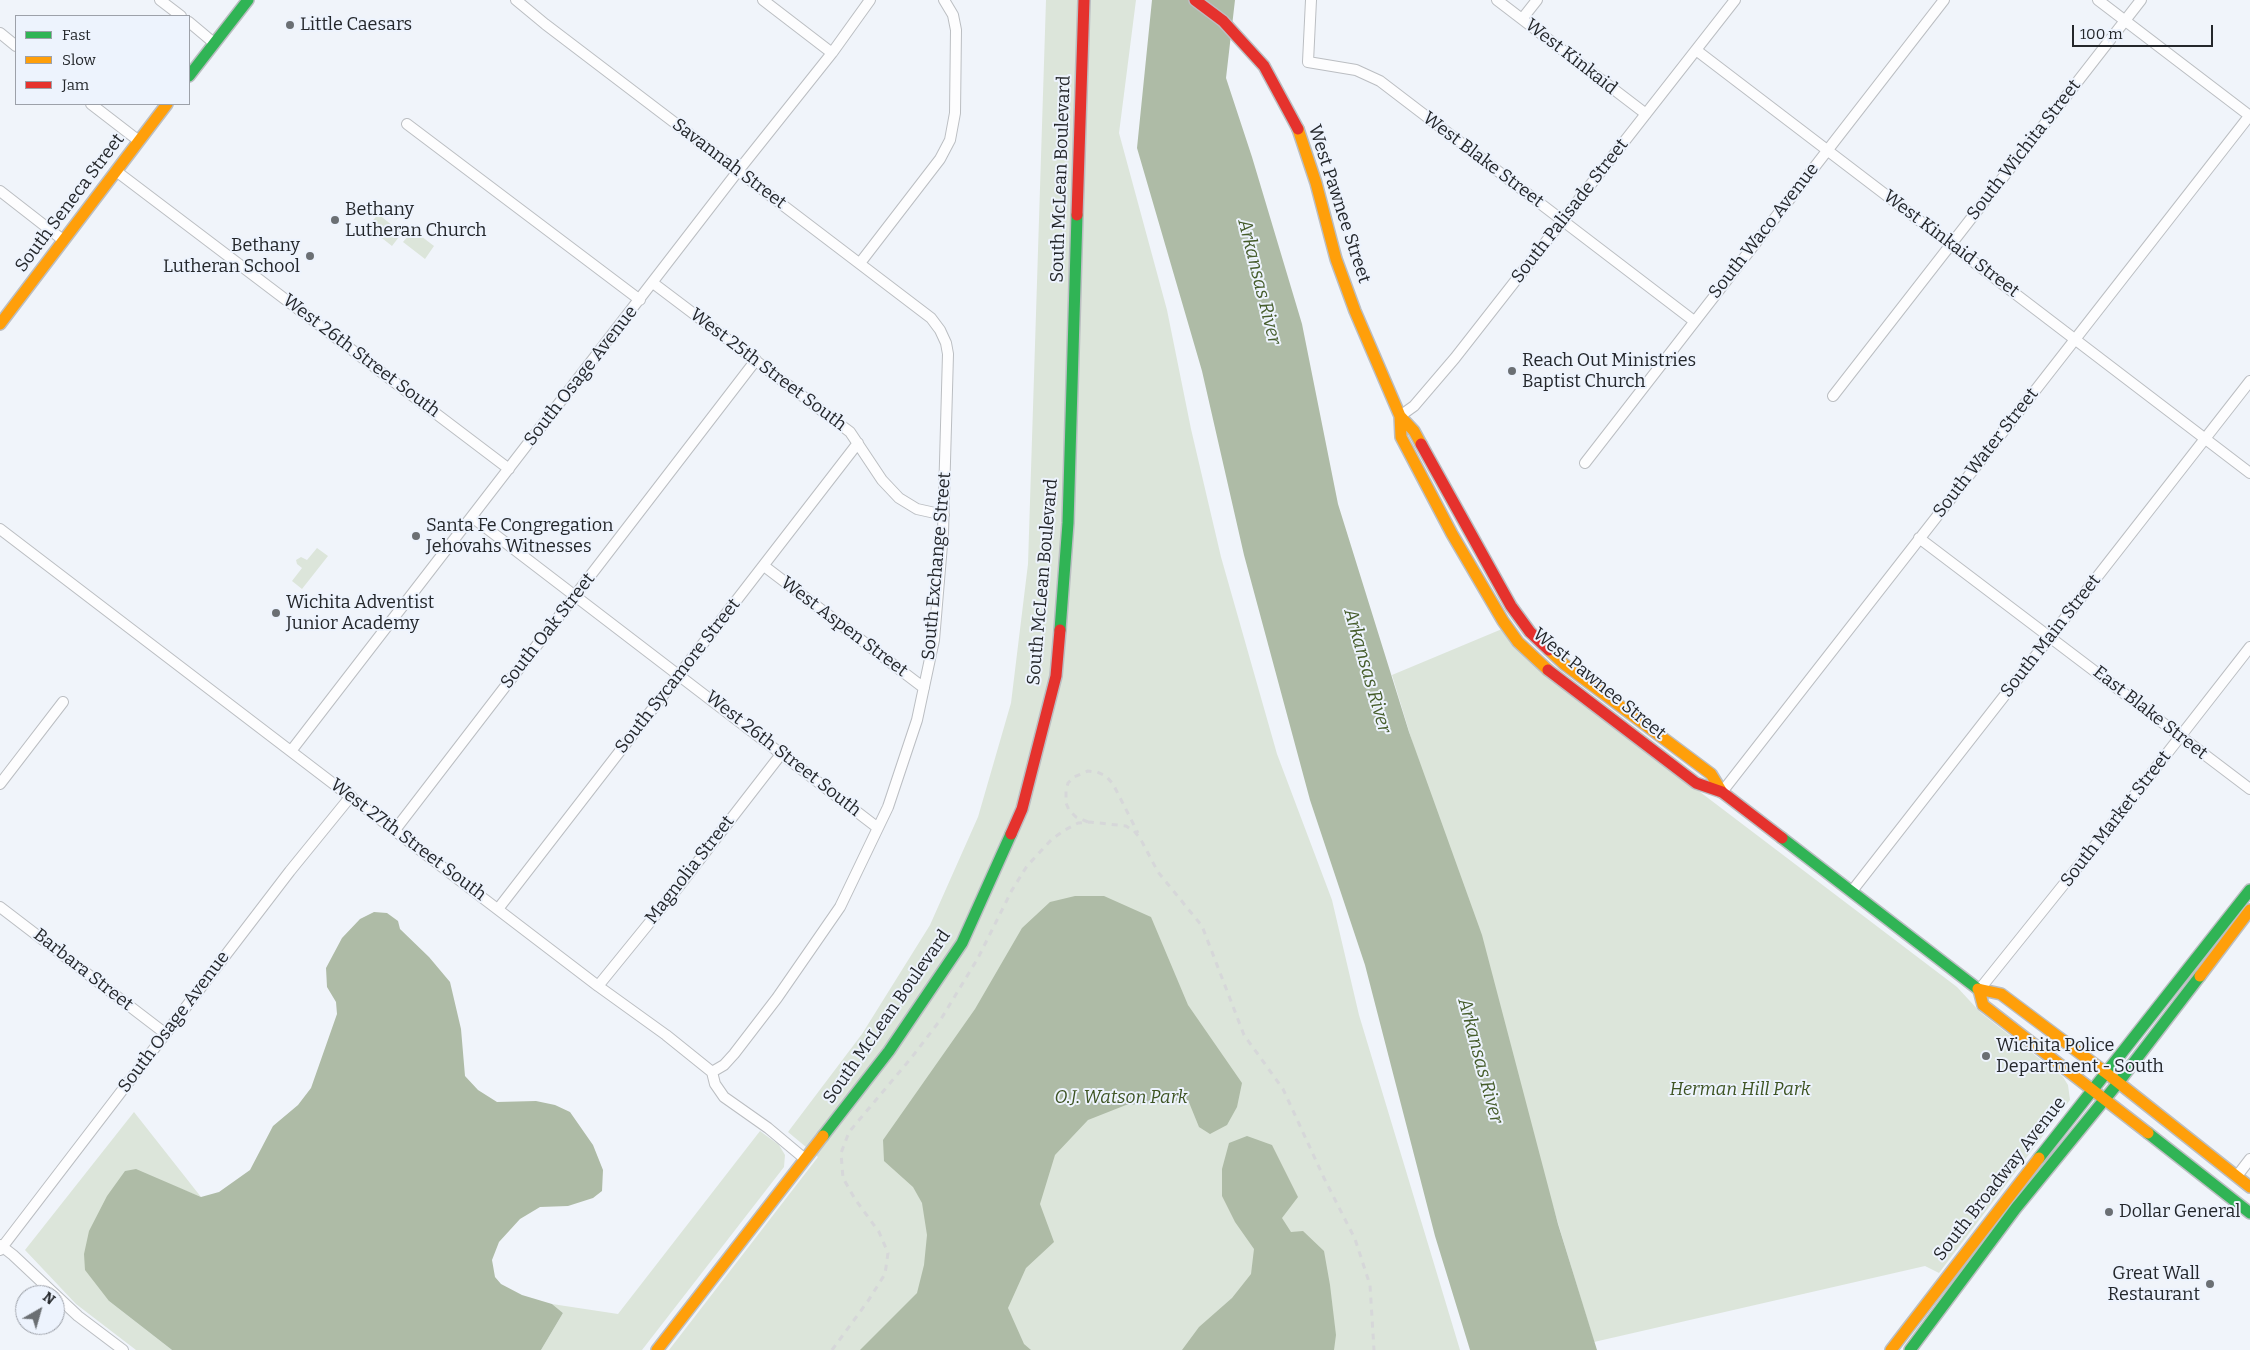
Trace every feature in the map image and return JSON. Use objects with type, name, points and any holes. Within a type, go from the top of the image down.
[{"type":"main road","points":[[190,75],[248,0]]},
{"type":"main road","name":"South McLean Boulevard","points":[[657,1350],[888,1051],[962,944],[1022,809],[1056,676],[1068,523],[1084,0]]},
{"type":"main road","name":"West Pawnee Street","points":[[1195,0],[1223,21],[1264,66],[1296,124],[1316,183],[1336,259],[1355,311],[1400,416],[1414,431],[1511,606],[1530,632],[1564,664],[1711,774],[1722,792]]},
{"type":"main road","name":"South Seneca Street","points":[[0,324],[166,105]]},
{"type":"main road","name":"West Pawnee Street","points":[[1400,416],[1401,437],[1452,534],[1503,621],[1518,642],[1543,666],[1603,713],[1696,783],[1722,792],[1979,990]]},
{"type":"main road","name":"South Broadway Avenue","points":[[1891,1350],[2090,1090],[2250,890]]},
{"type":"main road","name":"South Broadway Avenue","points":[[1910,1350],[2016,1208],[2104,1101],[2250,910]]},
{"type":"main road","points":[[2250,1187],[2105,1072],[2001,994],[1979,990],[1983,1005],[2250,1213]]},
{"type":"street","points":[[160,0],[180,15]]},
{"type":"street","name":"Savannah Street","points":[[516,0],[931,318],[940,330]]},
{"type":"street","points":[[763,0],[832,53]]},
{"type":"street","name":"South Osage Avenue","points":[[291,751],[738,171],[832,53],[870,0]]},
{"type":"street","points":[[860,263],[940,159],[950,140],[955,113],[956,30],[953,15],[944,0]]},
{"type":"street","name":"West Blake Street","points":[[1311,0],[1308,62],[1356,70],[1380,81],[1694,321]]},
{"type":"street","name":"West Kinkaid","points":[[1497,0],[1646,114]]},
{"type":"street","points":[[1522,19],[1537,0]]},
{"type":"street","name":"South Palisade Street","points":[[1400,416],[1414,406],[1455,358],[1735,0]]},
{"type":"street","name":"South Waco Avenue","points":[[1585,463],[1944,0]]},
{"type":"street","points":[[2098,0],[2250,116]]},
{"type":"street","name":"South Wichita Street","points":[[1833,396],[2141,0]]},
{"type":"street","points":[[190,23],[214,43]]},
{"type":"street","points":[[0,33],[15,45]]},
{"type":"street","name":"West Kinkaid Street","points":[[1696,50],[2250,473]]},
{"type":"street","points":[[93,105],[139,140]]},
{"type":"street","name":"South Water Street","points":[[1722,792],[2250,116]]},
{"type":"street","points":[[407,124],[640,300]]},
{"type":"street","name":"West 26th Street South","points":[[116,171],[509,469]]},
{"type":"street","points":[[0,191],[63,240]]},
{"type":"street","name":"West 25th Street South","points":[[653,283],[845,428],[858,443],[882,480],[899,498],[916,509],[944,515]]},
{"type":"street","name":"South Exchange Street","points":[[712,1072],[724,1065],[734,1054],[777,998],[840,907],[888,807],[917,720],[934,640],[944,515],[948,354],[946,342],[940,330]]},
{"type":"street","name":"South Oak Street","points":[[395,830],[756,360]]},
{"type":"street","name":"South Main Street","points":[[1852,891],[2250,381]]},
{"type":"street","name":"South Sycamore Street","points":[[498,909],[858,443]]},
{"type":"street","name":"West 26th Street South","points":[[472,517],[878,828]]},
{"type":"street","name":"West 27th Street South","points":[[0,529],[598,986],[666,1035],[712,1072],[715,1084],[724,1097],[768,1128],[805,1160]]},
{"type":"street","points":[[1919,538],[2050,637]]},
{"type":"street","name":"West Aspen Street","points":[[764,566],[924,688]]},
{"type":"street","name":"East Blake Street","points":[[2050,637],[2250,789]]},
{"type":"street","name":"South Market Street","points":[[1979,990],[2250,646]]},
{"type":"street","points":[[0,784],[63,702]]},
{"type":"street","name":"Magnolia Street","points":[[598,986],[676,890],[782,753]]},
{"type":"street","name":"South Osage Avenue","points":[[1,1247],[292,868],[351,796]]},
{"type":"street","name":"Barbara Street","points":[[0,906],[166,1034]]},
{"type":"street","points":[[2237,1176],[2250,1159]]},
{"type":"street","points":[[1,1247],[78,1316],[123,1350]]},
{"type":"green space","name":"O.J. Watson Park","points":[[1046,0],[1136,0],[1119,133],[1167,310],[1191,429],[1221,557],[1277,754],[1332,900],[1359,1015],[1460,1350],[669,1350],[818,1157],[788,1132],[862,1034],[930,925],[978,817],[1011,703],[1028,564]]},
{"type":"green space","points":[[378,214],[402,233],[392,246],[368,227]]},
{"type":"green space","points":[[413,230],[434,246],[425,259],[403,242]]},
{"type":"green space","points":[[317,548],[328,556],[302,589],[292,581],[302,568],[297,564],[296,560],[301,557],[307,560]]},
{"type":"green space","name":"Herman Hill Park","points":[[1502,629],[1571,694],[1957,987],[1981,1013],[2063,1077],[2068,1085],[2070,1100],[1939,1273],[1925,1266],[1594,1342],[1392,675]]},
{"type":"green space","points":[[134,1112],[201,1197],[169,1184],[109,1301],[172,1350],[136,1350],[76,1304],[65,1292],[65,1285],[58,1285],[25,1250]]},
{"type":"green space","points":[[760,1131],[779,1145],[785,1155],[784,1167],[642,1350],[541,1350],[563,1313],[552,1304],[618,1314]]},
{"type":"water","name":"Arkansas River","points":[[1152,0],[1235,0],[1226,78],[1252,157],[1302,324],[1338,504],[1409,732],[1482,935],[1558,1224],[1597,1350],[1470,1350],[1435,1236],[1365,965],[1310,800],[1244,555],[1202,371],[1137,148]]},
{"type":"water","points":[[1075,896],[1104,896],[1151,917],[1188,1005],[1242,1083],[1237,1107],[1227,1125],[1210,1134],[1199,1127],[1188,1100],[1126,1105],[1088,1120],[1055,1155],[1040,1204],[1054,1242],[1026,1268],[1008,1308],[1024,1344],[1031,1350],[860,1350],[917,1293],[924,1265],[927,1235],[922,1203],[913,1187],[884,1161],[883,1140],[975,1009],[1022,928],[1050,902]]},
{"type":"water","points":[[374,912],[387,913],[398,921],[400,929],[429,957],[450,982],[461,1029],[465,1076],[478,1090],[497,1102],[536,1101],[555,1105],[570,1112],[593,1145],[603,1170],[602,1191],[593,1198],[568,1206],[540,1207],[520,1219],[499,1242],[492,1260],[495,1277],[501,1284],[522,1295],[552,1304],[563,1313],[541,1350],[172,1350],[109,1301],[85,1270],[84,1254],[89,1231],[107,1196],[125,1171],[136,1169],[201,1197],[219,1192],[250,1170],[273,1126],[298,1105],[311,1088],[337,1014],[336,1002],[327,987],[326,968],[342,938],[360,919]]},
{"type":"water","points":[[1247,1136],[1272,1145],[1298,1197],[1282,1218],[1291,1232],[1303,1231],[1324,1251],[1336,1335],[1334,1350],[1182,1350],[1199,1327],[1232,1298],[1251,1274],[1254,1249],[1235,1222],[1222,1196],[1222,1169],[1229,1143]]},
{"type":"railway","points":[[1088,822],[1076,817],[1069,810],[1066,803],[1068,783],[1074,777],[1088,771],[1106,776],[1113,784],[1138,833]]},
{"type":"railway","points":[[832,1350],[868,1301],[885,1274],[888,1253],[879,1232],[855,1199],[843,1178],[841,1153],[849,1132],[912,1057],[941,1019],[978,958],[1012,890],[1027,866],[1052,839],[1078,823],[1090,822],[1126,826],[1134,831],[1140,838],[1158,872],[1202,926],[1244,1035],[1283,1089],[1324,1178],[1355,1239],[1370,1285],[1374,1350]]},
{"type":"traffic: fast","points":[[190,75],[248,0]]},
{"type":"traffic: fast","points":[[1060,630],[1068,523],[1077,215]]},
{"type":"traffic: fast","points":[[823,1136],[889,1051],[962,943],[1011,834]]},
{"type":"traffic: fast","points":[[1782,838],[1978,989]]},
{"type":"traffic: fast","points":[[2039,1158],[2250,890]]},
{"type":"traffic: fast","points":[[1910,1350],[2016,1208],[2118,1083],[2200,976]]},
{"type":"traffic: fast","points":[[2148,1133],[2250,1213]]},
{"type":"traffic: slow","points":[[0,324],[166,105]]},
{"type":"traffic: slow","points":[[1298,129],[1316,183],[1336,259],[1355,311],[1400,416],[1414,431],[1421,444]]},
{"type":"traffic: slow","points":[[1400,416],[1401,437],[1452,534],[1503,621],[1518,642],[1548,670]]},
{"type":"traffic: slow","points":[[1549,650],[1564,664],[1711,774],[1722,792]]},
{"type":"traffic: slow","points":[[2200,976],[2250,910]]},
{"type":"traffic: slow","points":[[1978,989],[2001,994],[2105,1072],[2250,1187]]},
{"type":"traffic: slow","points":[[1979,990],[1983,1005],[2148,1133]]},
{"type":"traffic: slow","points":[[657,1350],[823,1136]]},
{"type":"traffic: slow","points":[[1891,1350],[2039,1158]]},
{"type":"traffic: jam","points":[[1077,215],[1084,0]]},
{"type":"traffic: jam","points":[[1195,0],[1223,21],[1264,66],[1298,129]]},
{"type":"traffic: jam","points":[[1421,444],[1511,606],[1530,632],[1549,650]]},
{"type":"traffic: jam","points":[[1011,834],[1022,809],[1056,676],[1060,630]]},
{"type":"traffic: jam","points":[[1548,670],[1696,783],[1722,792],[1782,838]]},
{"type":"place","name":"Little Caesars","points":[[290,25]]},
{"type":"place","name":"Bethany Lutheran Church","points":[[335,220]]},
{"type":"place","name":"Bethany Lutheran School","points":[[310,256]]},
{"type":"place","name":"Reach Out Ministries Baptist Church","points":[[1512,371]]},
{"type":"place","name":"Santa Fe Congregation Jehovahs Witnesses","points":[[416,536]]},
{"type":"place","name":"Wichita Adventist Junior Academy","points":[[276,613]]},
{"type":"place","name":"Wichita Police Department - South","points":[[1986,1056]]},
{"type":"place","name":"Dollar General","points":[[2109,1212]]},
{"type":"place","name":"Great Wall Restaurant","points":[[2210,1284]]}]
